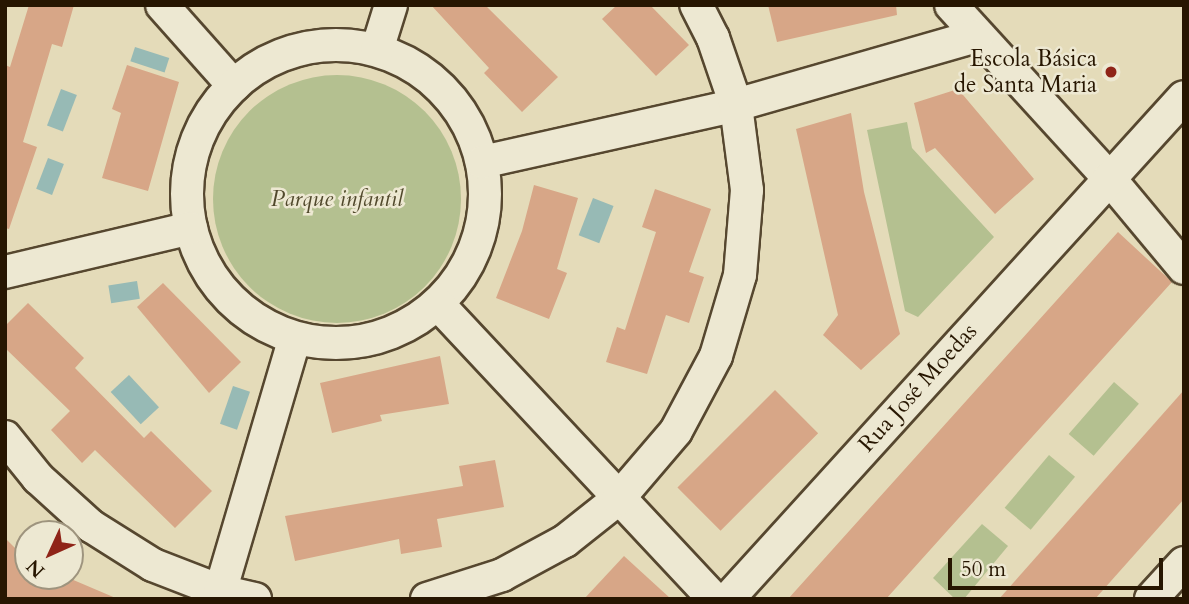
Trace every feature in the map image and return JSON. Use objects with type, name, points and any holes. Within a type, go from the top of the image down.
[{"type":"street","points":[[162,5],[234,86]]},
{"type":"street","points":[[377,50],[391,5]]},
{"type":"street","points":[[427,599],[502,575],[565,541],[618,499],[676,431],[720,345],[740,275],[747,190],[736,106],[713,38],[696,5]]},
{"type":"street","points":[[951,5],[1109,178],[1184,268]]},
{"type":"street","points":[[482,162],[736,106],[977,36]]},
{"type":"street","points":[[346,45],[377,50],[416,68],[456,104],[482,162],[486,192],[475,251],[438,304],[388,335],[358,343],[295,338],[239,308],[218,285],[191,228],[187,197],[195,146],[214,109],[234,86],[286,54],[346,45]]},
{"type":"street","name":"Rua José Moedas","points":[[728,599],[1184,97]]},
{"type":"street","points":[[5,272],[191,228]]},
{"type":"street","points":[[438,304],[618,499],[715,599]]},
{"type":"street","points":[[219,595],[295,338]]},
{"type":"street","points":[[5,437],[38,478],[92,526],[153,565],[219,595],[256,599]]},
{"type":"street","points":[[1150,599],[1184,563]]},
{"type":"green space","name":"Parque infantil","points":[[325,75],[349,75],[396,89],[425,111],[452,151],[459,175],[459,223],[452,247],[425,287],[385,314],[349,323],[325,323],[278,309],[258,295],[241,278],[227,258],[218,235],[213,211],[213,187],[227,140],[241,120],[258,103],[278,89],[301,80]]},
{"type":"green space","points":[[907,122],[912,148],[994,237],[918,317],[905,311],[867,130]]},
{"type":"green space","points":[[1114,382],[1139,404],[1094,456],[1069,434]]},
{"type":"green space","points":[[1049,455],[1075,477],[1031,530],[1005,508]]},
{"type":"green space","points":[[982,524],[1008,546],[964,599],[955,599],[933,578]]},
{"type":"water","points":[[135,47],[169,58],[165,72],[130,61]]},
{"type":"water","points":[[61,89],[77,95],[63,132],[47,125]]},
{"type":"water","points":[[48,158],[64,164],[52,195],[36,189]]},
{"type":"water","points":[[593,198],[614,206],[599,243],[579,235]]},
{"type":"water","points":[[137,281],[140,299],[111,303],[108,286]]},
{"type":"water","points":[[129,375],[159,407],[141,424],[111,392]]},
{"type":"water","points":[[233,386],[250,392],[237,430],[220,424]]},
{"type":"building","points":[[29,5],[74,5],[62,47],[52,44],[23,142],[37,147],[9,229],[5,228],[5,65],[10,67]]},
{"type":"building","points":[[431,5],[485,5],[558,77],[522,112],[484,73],[489,68]]},
{"type":"building","points":[[617,5],[650,5],[689,45],[656,76],[602,19]]},
{"type":"building","points":[[768,5],[896,5],[897,15],[777,42]]},
{"type":"building","points":[[127,65],[179,82],[148,191],[102,178],[121,113],[112,109]]},
{"type":"building","points":[[958,89],[1034,179],[995,214],[935,148],[926,153],[914,103]]},
{"type":"building","points":[[851,113],[864,192],[900,334],[861,370],[823,335],[838,315],[796,129]]},
{"type":"building","points":[[534,185],[578,198],[557,269],[567,273],[549,319],[496,298],[522,231]]},
{"type":"building","points":[[655,189],[711,209],[689,272],[704,277],[689,323],[666,315],[647,374],[606,362],[617,327],[625,330],[656,232],[642,227]]},
{"type":"building","points":[[1118,232],[1172,282],[886,599],[788,599]]},
{"type":"building","points":[[163,283],[241,362],[209,393],[137,307]]},
{"type":"building","points":[[28,303],[84,358],[75,368],[144,438],[151,431],[212,491],[175,528],[95,450],[82,463],[51,430],[70,411],[5,348],[5,326]]},
{"type":"building","points":[[440,356],[449,404],[380,415],[382,421],[332,433],[320,383]]},
{"type":"building","points":[[775,390],[818,433],[721,531],[677,488]]},
{"type":"building","points":[[1184,390],[1184,499],[1095,599],[999,599]]},
{"type":"building","points":[[495,460],[504,507],[437,519],[442,547],[401,554],[399,539],[295,561],[285,516],[463,486],[459,466]]},
{"type":"building","points":[[5,538],[14,547],[14,590],[84,590],[84,585],[118,599],[5,599]]},
{"type":"building","points":[[624,556],[671,599],[584,599]]},
{"type":"place","name":"Escola Básica de Santa Maria","points":[[1111,72]]}]
